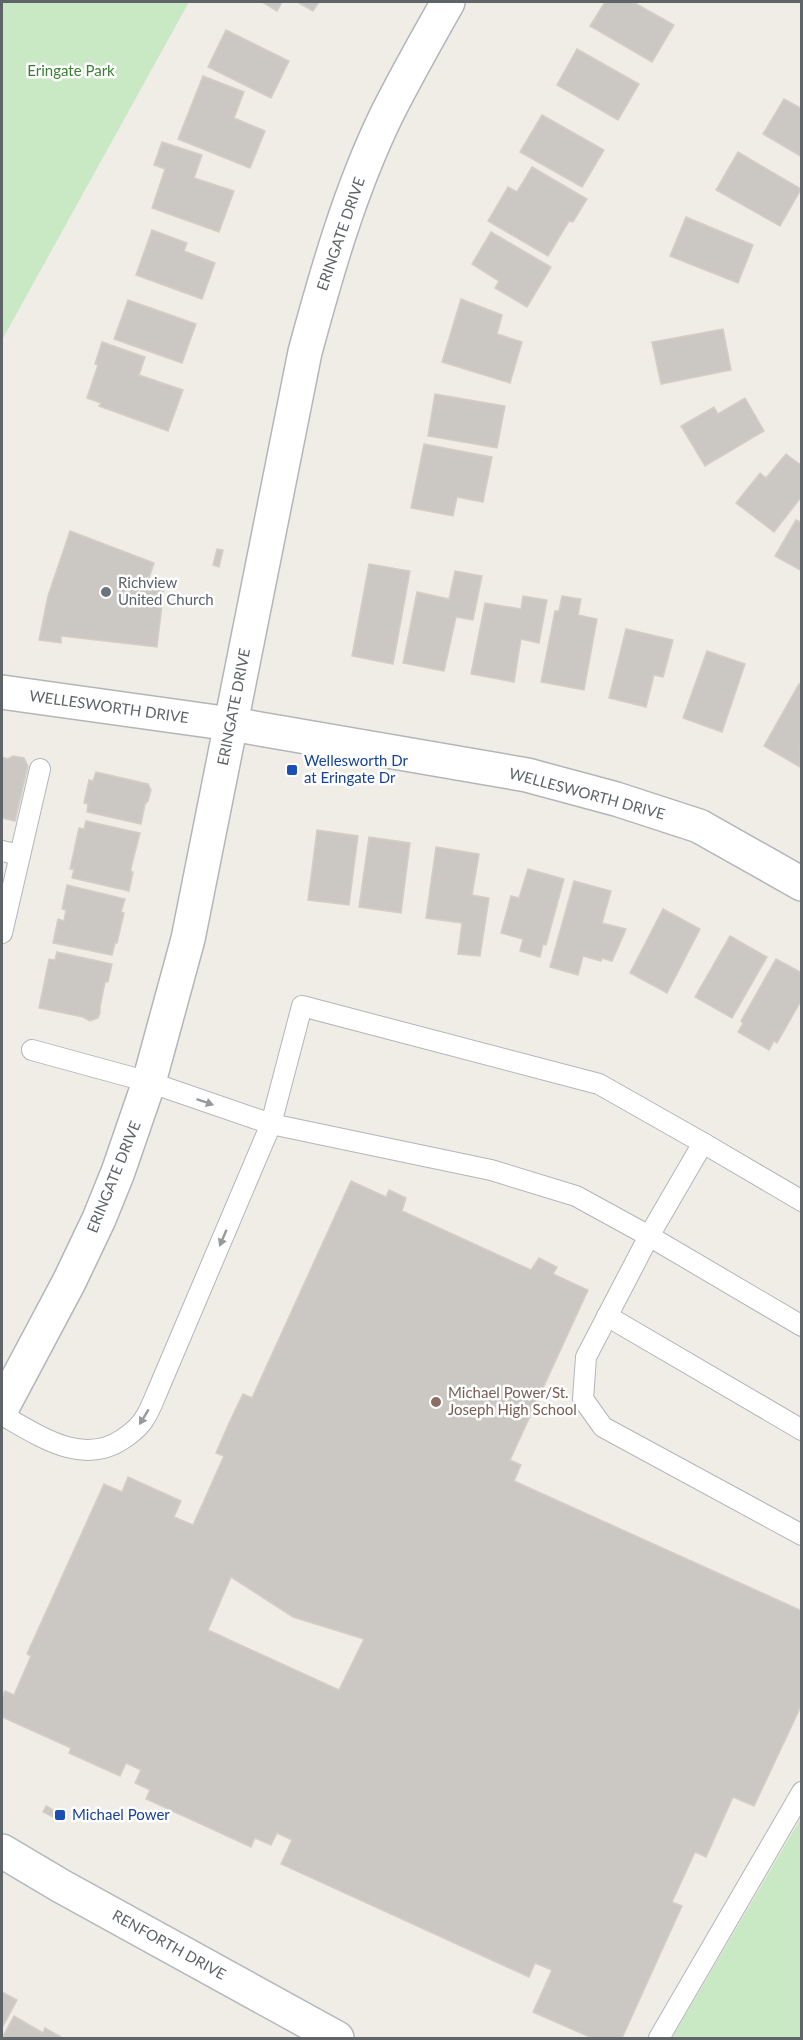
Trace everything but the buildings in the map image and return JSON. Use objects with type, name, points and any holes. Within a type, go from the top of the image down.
[{"type":"street","name":"ERINGATE DRIVE","points":[[2,1408],[69,1282],[99,1219],[149,1082],[188,939],[305,352],[327,268],[343,221],[386,116],[448,2]]},
{"type":"street","name":"WELLESWORTH DRIVE","points":[[2,692],[231,724],[527,775],[616,799],[699,826],[801,884]]},
{"type":"street","name":"RENFORTH DRIVE","points":[[2,1851],[61,1886],[337,2038]]},
{"type":"lane","points":[[2,933],[10,853],[40,769]]},
{"type":"lane","points":[[2,1415],[48,1440],[77,1450],[92,1451],[106,1447],[118,1442],[139,1426],[158,1390],[272,1124],[302,1006],[599,1084],[801,1202]]},
{"type":"lane","points":[[32,1050],[149,1082],[272,1124],[491,1170],[576,1196],[650,1236],[801,1326]]},
{"type":"lane","points":[[703,1143],[650,1236],[586,1357],[583,1399],[603,1427],[801,1534]]},
{"type":"lane","points":[[608,1316],[801,1430]]},
{"type":"lane","points":[[659,2038],[801,1792]]},
{"type":"green space","name":"Eringate Park","points":[[2,2],[189,2],[2,340]]},
{"type":"green space","points":[[801,1818],[801,2038],[672,2038]]},
{"type":"place","name":"Richview United Church","points":[[106,592]]},
{"type":"place","name":"Wellesworth Dr at Eringate Dr","points":[[292,770]]},
{"type":"place","name":"Michael Power/St. Joseph High School","points":[[436,1402]]},
{"type":"place","name":"Michael Power","points":[[60,1815]]}]
